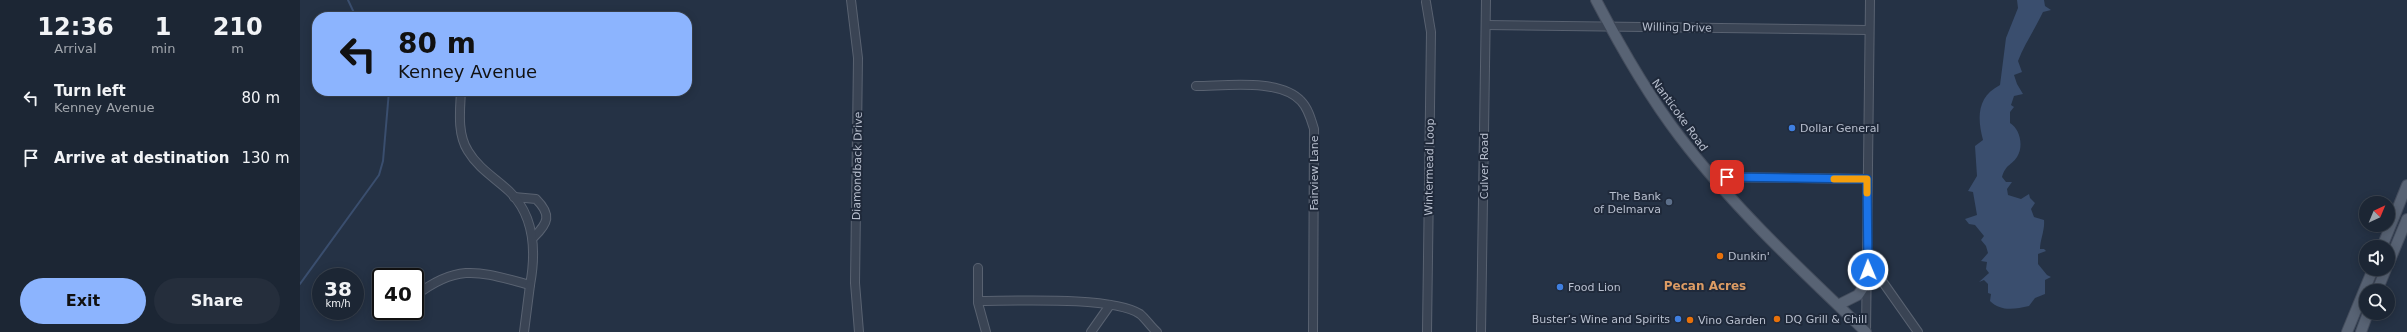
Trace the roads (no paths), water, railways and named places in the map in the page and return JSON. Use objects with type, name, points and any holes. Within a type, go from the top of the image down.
[{"type":"main road","name":"Nanticoke Road","points":[[1596,0],[1609,26],[1649,94],[1679,136],[1712,177],[1752,222],[1866,332]]},
{"type":"main road","points":[[2385,240],[2407,185]]},
{"type":"main road","points":[[2395,248],[2407,219]]},
{"type":"main road","points":[[2347,332],[2370,276]]},
{"type":"main road","points":[[1838,305],[1858,295],[1868,280]]},
{"type":"main road","points":[[2361,332],[2365,320]]},
{"type":"street","name":"Diamondback Drive","points":[[851,0],[858,58],[855,290],[859,332]]},
{"type":"street","name":"Culver Road","points":[[1482,332],[1486,0]]},
{"type":"street","points":[[1866,332],[1868,280],[1868,30],[1870,0]]},
{"type":"street","name":"Wintermead Loop","points":[[1426,2],[1431,32],[1427,332]]},
{"type":"street","name":"Willing Drive","points":[[1486,25],[1868,30]]},
{"type":"street","name":"Fairview Lane","points":[[1196,86],[1254,85],[1281,88],[1301,100],[1309,114],[1314,128],[1313,332]]},
{"type":"street","points":[[461,96],[460,128],[467,150],[483,170],[514,197],[521,206],[534,237],[534,264],[524,332]]},
{"type":"street","points":[[1712,177],[1867,179]]},
{"type":"street","points":[[514,197],[525,196],[536,199],[544,207],[546,216],[545,225],[534,237]]},
{"type":"street","points":[[1868,260],[1918,332]]},
{"type":"street","points":[[978,268],[978,301],[981,318],[986,332]]},
{"type":"street","points":[[424,289],[432,283],[449,275],[467,272],[498,277],[530,286]]},
{"type":"street","points":[[978,301],[1044,300],[1110,305],[1139,314],[1157,332]]},
{"type":"street","points":[[1091,332],[1110,305]]},
{"type":"water","points":[[2017,0],[2044,0],[2045,6],[2051,10],[2043,12],[2018,61],[2022,72],[2014,75],[2023,94],[2014,96],[2011,105],[2014,107],[2010,112],[2010,123],[2016,129],[2020,138],[2020,148],[2017,157],[2007,167],[2002,177],[2006,182],[2012,182],[2007,189],[2008,195],[2021,199],[2029,194],[2030,198],[2035,203],[2031,209],[2034,217],[2044,220],[2040,249],[2044,249],[2046,251],[2038,254],[2038,264],[2047,275],[2051,277],[2045,280],[2045,294],[2035,298],[2029,306],[2008,309],[1999,307],[1990,301],[1991,294],[1988,293],[1988,284],[1984,280],[1979,282],[1989,273],[1986,269],[1987,262],[1981,261],[1988,253],[1986,246],[1981,240],[1984,236],[1975,225],[1969,224],[1965,219],[1977,215],[1973,192],[1968,191],[1977,176],[1975,146],[1983,140],[1980,123],[1981,108],[1987,95],[2000,85],[2006,38],[2018,8]]},
{"type":"waterway","points":[[348,0],[354,12]]},
{"type":"waterway","points":[[300,284],[379,175],[383,161],[389,96]]},
{"type":"place","name":"Dollar General","points":[[1792,128]]},
{"type":"place","name":"The Bank of Delmarva","points":[[1669,202]]},
{"type":"place","name":"Dunkin'","points":[[1720,256]]},
{"type":"place","name":"Food Lion","points":[[1560,287]]},
{"type":"place","name":"Buster’s Wine and Spirits","points":[[1678,319]]},
{"type":"place","name":"DQ Grill & Chill","points":[[1777,319]]},
{"type":"place","name":"Vino Garden","points":[[1690,320]]},
{"type":"district","name":"Pecan Acres","points":[[1705,286]]}]
